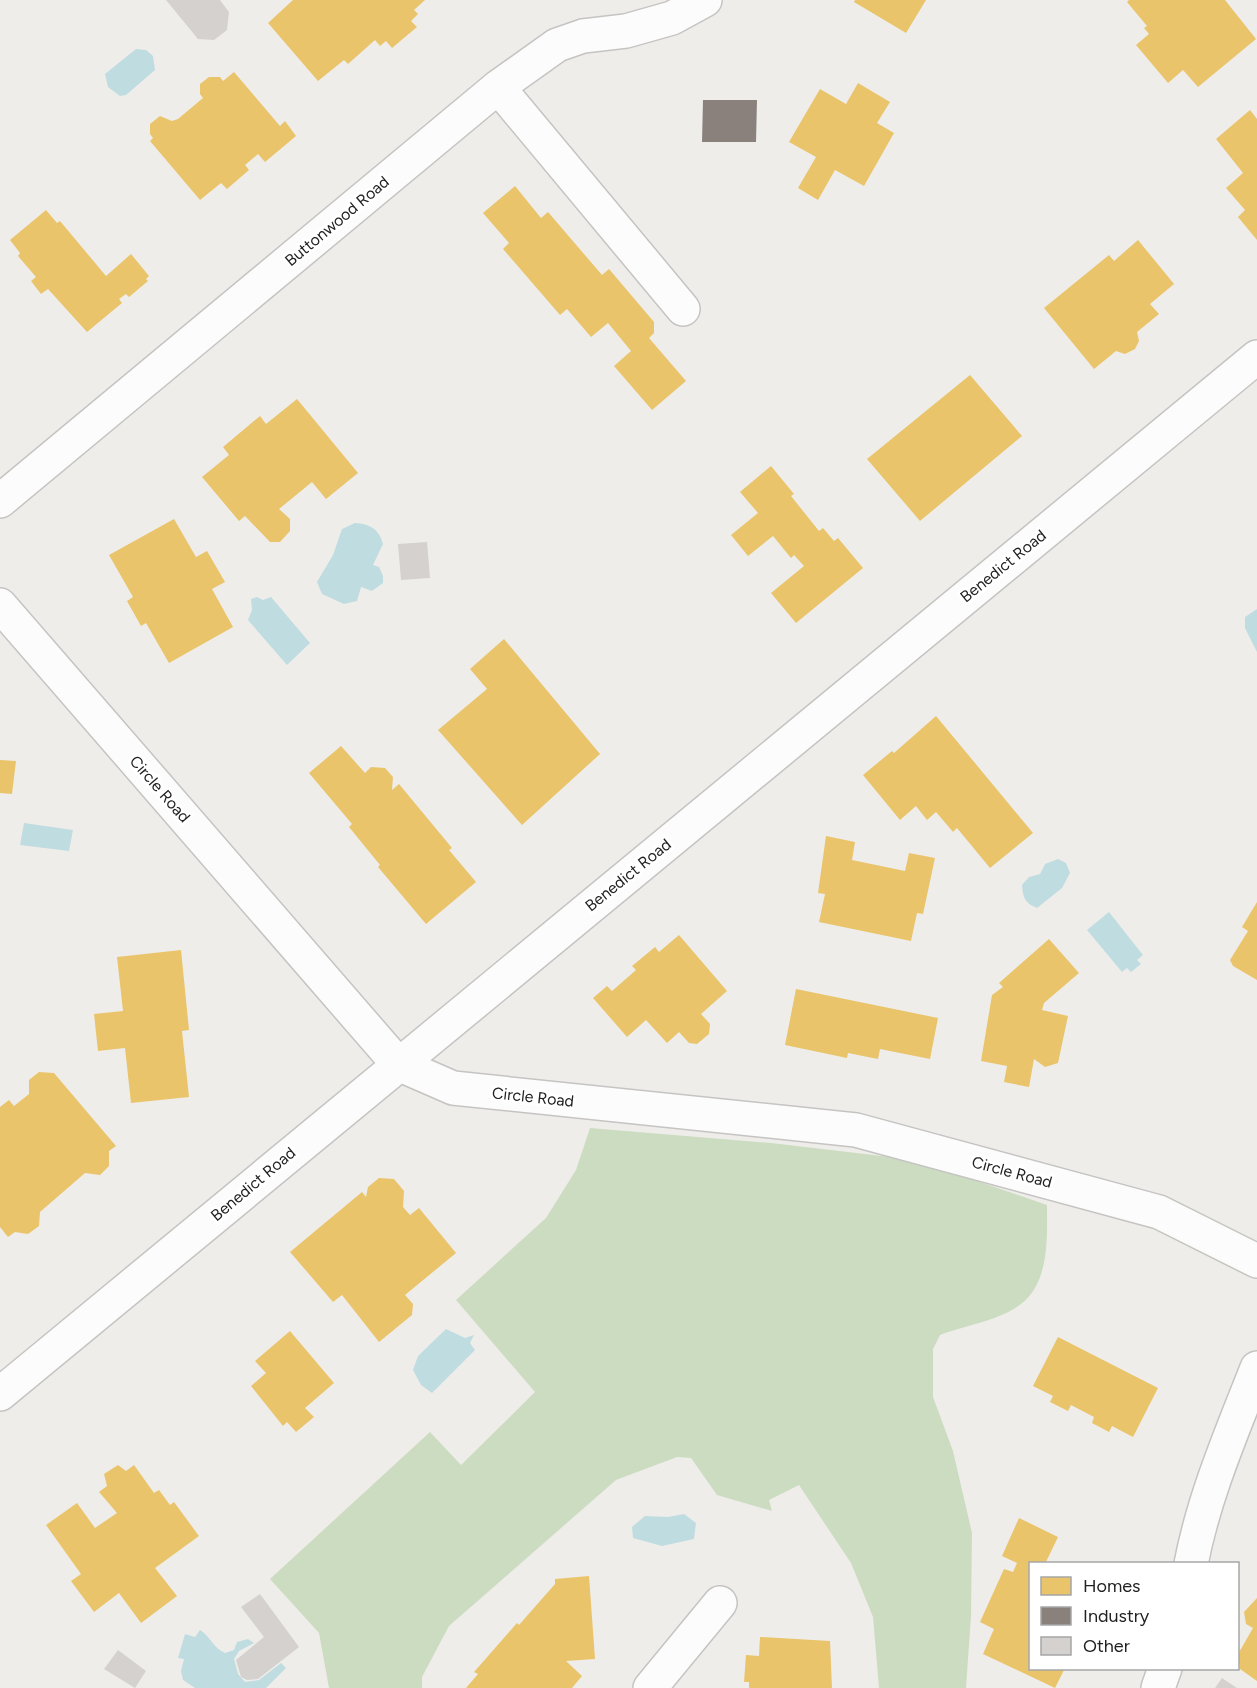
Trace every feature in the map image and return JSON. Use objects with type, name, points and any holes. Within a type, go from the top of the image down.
[{"type":"street","name":"Buttonwood Road","points":[[0,501],[498,87],[557,45],[583,36],[626,31],[672,18],[705,0]]},
{"type":"street","points":[[498,87],[683,309]]},
{"type":"street","name":"Benedict Road","points":[[0,1394],[1257,357]]},
{"type":"street","name":"Circle Road","points":[[0,604],[398,1064],[453,1088],[856,1130],[1159,1212],[1257,1261]]},
{"type":"street","points":[[1191,1562],[1198,1529],[1212,1484],[1257,1368]]},
{"type":"street","points":[[650,1688],[720,1603]]},
{"type":"street","points":[[1158,1688],[1164,1670]]},
{"type":"green space","points":[[590,1128],[771,1143],[916,1160],[1047,1205],[1045,1258],[1037,1284],[1030,1295],[1021,1304],[1003,1315],[940,1335],[933,1349],[933,1397],[953,1451],[972,1533],[971,1616],[966,1688],[879,1688],[873,1617],[851,1563],[799,1485],[769,1500],[772,1511],[717,1495],[691,1458],[677,1457],[616,1480],[449,1626],[422,1677],[422,1688],[329,1688],[319,1633],[270,1579],[430,1432],[461,1465],[535,1392],[456,1300],[546,1218],[576,1170]]},
{"type":"water","points":[[136,49],[146,50],[153,56],[155,70],[126,95],[120,96],[108,87],[105,74]]},
{"type":"water","points":[[355,523],[373,528],[381,539],[383,544],[373,565],[379,567],[383,583],[372,591],[361,587],[357,601],[344,604],[322,594],[317,582],[333,555],[342,529]]},
{"type":"water","points":[[257,597],[263,600],[271,597],[310,643],[287,665],[248,620],[252,610],[251,599]]},
{"type":"water","points":[[1257,609],[1257,652],[1245,628],[1245,617]]},
{"type":"water","points":[[24,823],[73,830],[69,851],[20,845]]},
{"type":"water","points":[[1058,859],[1066,863],[1070,873],[1062,888],[1037,908],[1025,900],[1022,885],[1029,877],[1040,874],[1045,864]]},
{"type":"water","points":[[1109,912],[1143,955],[1137,960],[1141,964],[1131,972],[1127,968],[1122,972],[1087,930]]},
{"type":"water","points":[[446,1329],[465,1338],[474,1335],[470,1343],[475,1350],[432,1393],[421,1385],[413,1370],[418,1356]]},
{"type":"water","points":[[684,1514],[696,1523],[694,1539],[662,1546],[633,1538],[632,1527],[645,1516],[668,1517]]},
{"type":"water","points":[[200,1630],[225,1653],[234,1650],[237,1642],[248,1639],[254,1643],[239,1651],[234,1659],[238,1674],[245,1682],[259,1680],[281,1663],[286,1668],[266,1688],[195,1688],[183,1680],[181,1671],[184,1659],[178,1658],[185,1634],[195,1637]]},
{"type":"building: Homes","points":[[293,0],[425,0],[414,10],[418,14],[411,21],[417,27],[392,48],[386,41],[380,46],[375,40],[348,64],[344,60],[318,81],[268,23]]},
{"type":"building: Homes","points":[[855,0],[926,0],[906,33],[854,2]]},
{"type":"building: Homes","points":[[1129,0],[1225,0],[1256,39],[1198,87],[1183,70],[1168,83],[1136,45],[1149,34],[1144,28],[1147,26],[1127,2]]},
{"type":"building: Homes","points":[[234,72],[280,126],[285,121],[296,136],[265,162],[258,154],[245,165],[249,170],[227,189],[221,183],[200,200],[150,141],[153,138],[150,134],[150,124],[160,116],[172,121],[178,119],[203,98],[200,94],[200,84],[209,77],[220,77],[223,81]]},
{"type":"building: Homes","points":[[858,83],[890,102],[877,123],[894,133],[864,186],[835,170],[818,200],[798,188],[816,157],[789,142],[820,89],[846,104]]},
{"type":"building: Homes","points":[[1250,110],[1257,119],[1257,240],[1238,217],[1245,210],[1226,188],[1243,173],[1216,139]]},
{"type":"building: Homes","points":[[515,186],[541,218],[548,212],[602,275],[609,269],[654,322],[654,333],[649,338],[686,381],[652,410],[614,366],[631,351],[608,323],[591,337],[567,309],[560,315],[503,249],[509,243],[483,213]]},
{"type":"building: Homes","points":[[46,210],[57,223],[60,221],[106,276],[131,254],[149,276],[146,279],[148,281],[129,297],[126,294],[119,299],[122,303],[87,332],[48,289],[41,294],[31,281],[36,277],[18,256],[20,253],[10,240]]},
{"type":"building: Homes","points":[[1138,240],[1174,284],[1150,304],[1159,314],[1137,332],[1139,341],[1135,349],[1125,354],[1116,351],[1094,369],[1044,308],[1109,255],[1114,261]]},
{"type":"building: Homes","points":[[970,375],[1022,436],[920,521],[867,459]]},
{"type":"building: Homes","points":[[297,399],[358,473],[326,499],[312,482],[279,509],[290,519],[290,531],[280,542],[270,542],[245,516],[239,521],[202,477],[229,455],[223,447],[260,416],[266,424]]},
{"type":"building: Homes","points":[[771,466],[794,494],[791,496],[819,531],[823,528],[834,541],[838,538],[863,568],[796,623],[771,593],[804,566],[794,555],[791,558],[773,536],[748,556],[731,535],[758,513],[740,492]]},
{"type":"building: Homes","points":[[174,519],[196,557],[207,551],[225,582],[212,589],[233,627],[169,663],[146,623],[141,626],[127,601],[133,597],[109,555]]},
{"type":"building: Homes","points":[[504,639],[600,754],[522,825],[438,730],[487,689],[470,669]]},
{"type":"building: Homes","points":[[936,716],[1033,833],[990,868],[957,828],[953,832],[936,812],[927,820],[916,806],[900,820],[863,775],[892,751],[894,753]]},
{"type":"building: Homes","points":[[341,746],[365,773],[371,767],[385,768],[393,777],[392,790],[399,784],[452,848],[449,850],[476,882],[426,924],[378,867],[380,865],[349,827],[352,824],[309,773]]},
{"type":"building: Homes","points":[[0,760],[16,761],[12,794],[0,793]]},
{"type":"building: Homes","points":[[826,836],[855,842],[852,860],[905,871],[909,853],[935,858],[923,914],[917,913],[911,941],[819,922],[825,894],[818,893]]},
{"type":"building: Homes","points":[[1257,902],[1257,980],[1233,966],[1230,960],[1248,931],[1242,927]]},
{"type":"building: Homes","points":[[679,935],[727,991],[701,1014],[710,1024],[709,1034],[697,1044],[689,1043],[679,1032],[667,1043],[646,1020],[627,1037],[593,998],[607,986],[612,991],[636,970],[632,966],[655,947],[659,952]]},
{"type":"building: Homes","points":[[1049,939],[1079,973],[1044,1003],[1042,1010],[1068,1016],[1058,1063],[1045,1067],[1034,1059],[1029,1087],[1004,1082],[1007,1066],[981,1061],[992,995],[1003,987],[999,983]]},
{"type":"building: Homes","points":[[181,950],[189,1030],[182,1031],[189,1097],[131,1103],[125,1048],[98,1051],[94,1014],[123,1011],[117,957]]},
{"type":"building: Homes","points":[[796,989],[938,1018],[930,1059],[880,1049],[878,1059],[848,1053],[847,1058],[785,1045]]},
{"type":"building: Homes","points":[[39,1072],[54,1073],[116,1146],[109,1151],[109,1166],[100,1175],[85,1173],[40,1212],[39,1226],[28,1234],[15,1232],[8,1237],[0,1227],[0,1107],[9,1100],[14,1106],[29,1094],[29,1080]]},
{"type":"building: Homes","points":[[379,1178],[394,1179],[404,1191],[403,1207],[410,1215],[419,1208],[456,1253],[405,1295],[413,1304],[412,1315],[379,1342],[342,1295],[333,1302],[290,1252],[362,1192],[366,1197],[368,1187]]},
{"type":"building: Homes","points":[[290,1331],[334,1383],[305,1408],[314,1417],[296,1432],[287,1422],[283,1426],[251,1386],[266,1373],[255,1361]]},
{"type":"building: Homes","points":[[1058,1337],[1158,1388],[1133,1437],[1112,1426],[1109,1432],[1092,1423],[1094,1417],[1071,1405],[1068,1411],[1050,1402],[1053,1396],[1033,1386]]},
{"type":"building: Homes","points":[[118,1465],[126,1471],[134,1465],[154,1493],[159,1490],[170,1505],[174,1502],[199,1536],[155,1568],[177,1596],[141,1623],[119,1593],[94,1612],[71,1581],[81,1574],[46,1525],[77,1503],[95,1528],[117,1513],[99,1492],[107,1486],[104,1474]]},
{"type":"building: Homes","points":[[1019,1518],[1058,1537],[1046,1562],[1029,1562],[1029,1670],[1064,1670],[1055,1688],[983,1654],[994,1629],[980,1622],[1004,1569],[1013,1572],[1017,1563],[1002,1556]]},
{"type":"building: Homes","points":[[589,1576],[595,1659],[566,1661],[582,1676],[572,1688],[466,1688],[478,1674],[474,1672],[555,1584],[555,1579]]},
{"type":"building: Homes","points":[[1257,1598],[1257,1681],[1240,1669],[1239,1652],[1253,1628],[1246,1624],[1244,1612]]},
{"type":"building: Homes","points":[[760,1637],[830,1641],[832,1688],[749,1688],[749,1682],[744,1682],[746,1655],[759,1656]]},
{"type":"building: Industry","points":[[703,100],[757,100],[756,142],[702,142]]},
{"type":"building: Other","points":[[166,0],[220,0],[229,12],[227,30],[214,40],[198,39]]},
{"type":"building: Other","points":[[427,542],[430,578],[401,580],[398,544]]},
{"type":"building: Other","points":[[260,1594],[299,1647],[258,1679],[247,1680],[241,1677],[236,1660],[264,1637],[241,1607]]},
{"type":"building: Other","points":[[118,1650],[146,1671],[135,1688],[104,1669]]},
{"type":"building: Other","points":[[1222,1678],[1237,1688],[1215,1688]]}]
